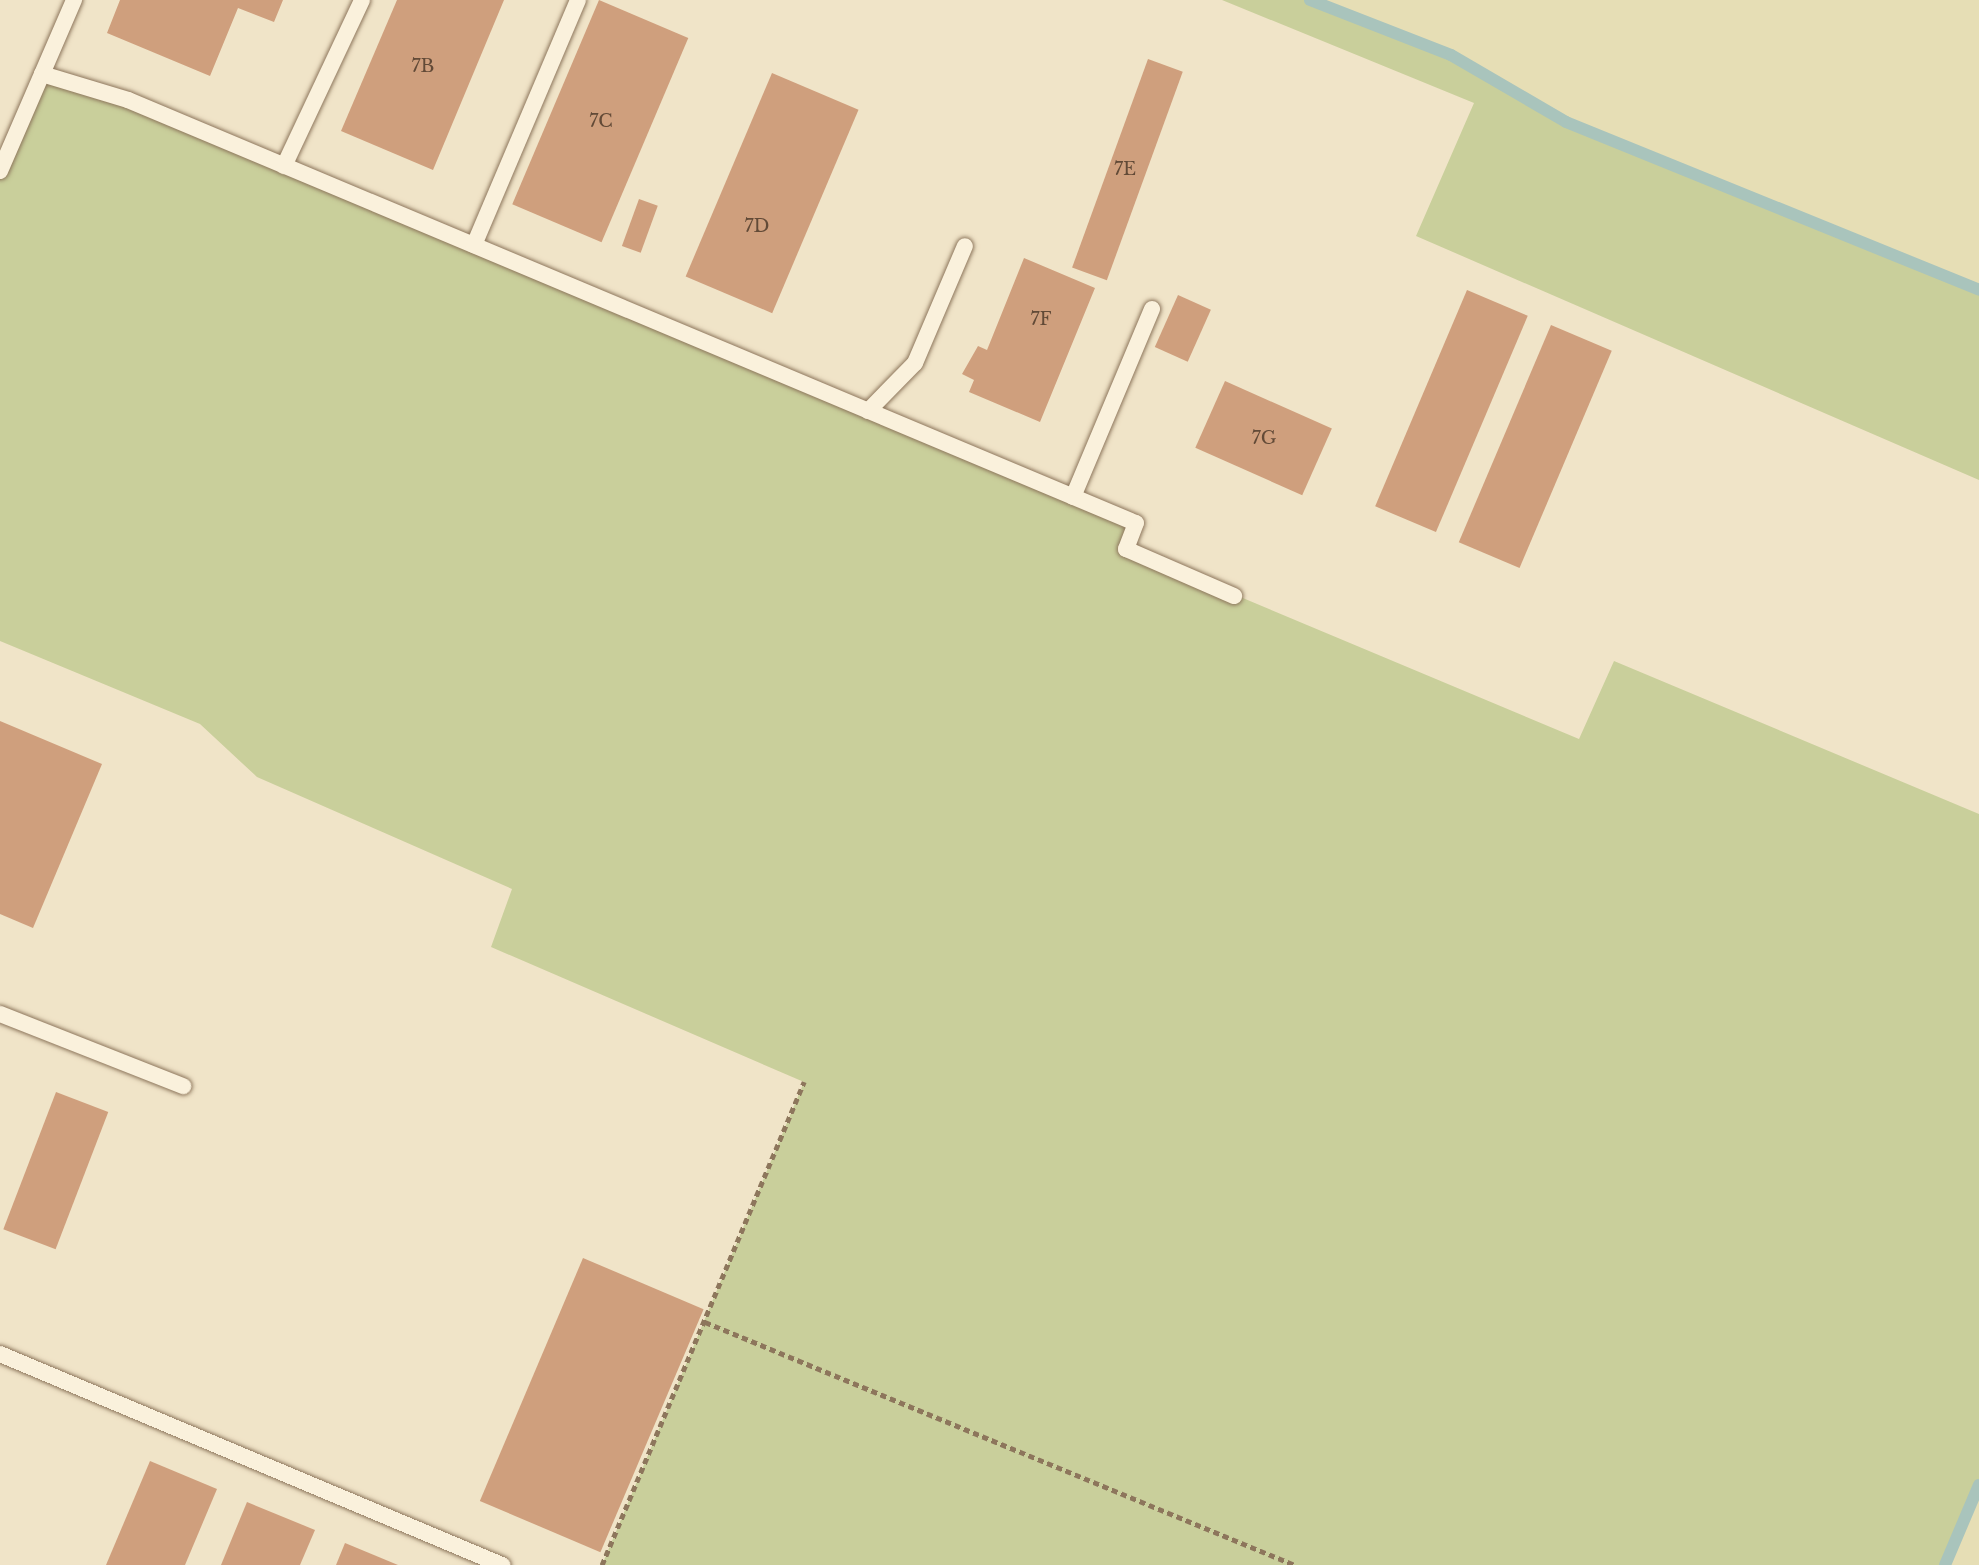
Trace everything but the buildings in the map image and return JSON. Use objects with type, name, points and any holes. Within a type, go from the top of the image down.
[{"type":"lane","points":[[0,171],[74,0]]},
{"type":"lane","points":[[284,166],[362,0]]},
{"type":"lane","points":[[474,245],[578,0]]},
{"type":"lane","points":[[42,74],[128,100],[1136,523],[1126,549],[1234,596]]},
{"type":"lane","points":[[868,411],[915,363],[965,246]]},
{"type":"lane","points":[[1073,497],[1152,309]]},
{"type":"lane","points":[[0,1014],[183,1086]]},
{"type":"lane","points":[[0,1354],[502,1565]]},
{"type":"path","points":[[602,1565],[804,1082]]},
{"type":"path","points":[[705,1322],[1295,1565]]},
{"type":"shaded area","points":[[1310,0],[1979,0],[1979,290],[1566,122],[1451,55]]},
{"type":"shaded area","points":[[1979,1485],[1979,1565],[1945,1565]]},
{"type":"green space","points":[[1222,0],[1310,0],[1451,55],[1566,122],[1979,290],[1979,480],[1416,236],[1474,103]]},
{"type":"green space","points":[[42,74],[128,100],[1136,523],[1126,549],[1579,739],[1614,661],[1979,814],[1979,1485],[1945,1565],[602,1565],[804,1082],[491,947],[512,889],[257,777],[200,724],[0,641],[0,171]]},
{"type":"waterway","points":[[1310,0],[1451,55],[1566,122],[1979,290]]},
{"type":"waterway","points":[[1945,1565],[1979,1485]]}]
